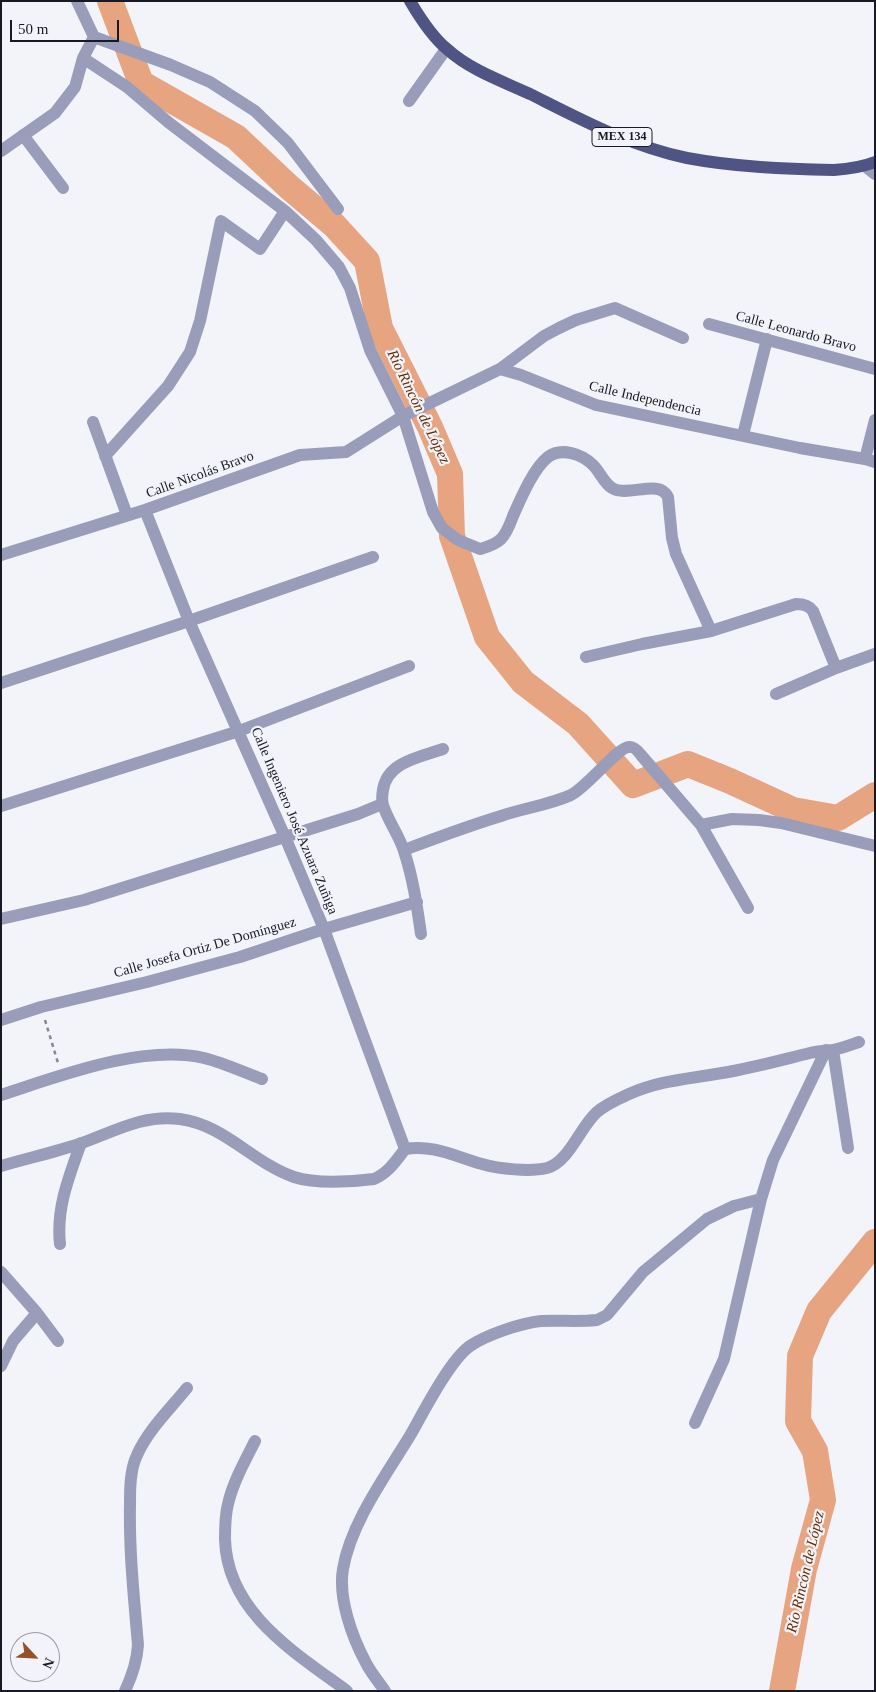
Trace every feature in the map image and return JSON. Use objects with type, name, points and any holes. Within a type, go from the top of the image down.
[{"type":"main road","name":"MEX 134","points":[[410,1],[421,20],[446,49],[467,64],[581,120],[626,139],[678,155],[736,165],[834,170],[871,167]]},
{"type":"street","points":[[77,1],[94,37],[171,65],[210,82],[255,111],[288,143],[338,209]]},
{"type":"street","points":[[1,151],[55,113],[75,87],[83,58],[94,37]]},
{"type":"street","points":[[409,101],[446,49]]},
{"type":"street","points":[[83,58],[127,88],[168,122],[285,211],[316,240],[339,267],[350,288],[370,350],[402,416],[433,512],[442,528],[452,536],[480,549],[493,545],[501,540],[508,530],[524,492],[542,462],[550,455],[559,452],[569,452],[588,460],[606,483],[615,490],[657,488],[664,490],[668,497],[672,538],[676,554],[711,630]]},
{"type":"street","points":[[23,135],[63,188]]},
{"type":"street","points":[[105,456],[168,386],[190,352],[200,321],[221,221],[260,249],[285,211]]},
{"type":"street","points":[[402,416],[500,369],[552,332],[576,320],[612,308],[683,338]]},
{"type":"street","name":"Calle Leonardo Bravo","points":[[709,324],[875,369]]},
{"type":"street","points":[[743,435],[767,339]]},
{"type":"street","name":"Calle Independencia","points":[[500,369],[521,375],[596,406],[870,461]]},
{"type":"street","name":"Calle Nicolás Bravo","points":[[1,555],[144,510],[300,455],[346,452],[402,416]]},
{"type":"street","points":[[870,461],[875,420]]},
{"type":"street","points":[[93,422],[127,515]]},
{"type":"street","name":"Calle Ingeniero José Azuara Zuñiga","points":[[144,510],[190,621],[324,929],[405,1149]]},
{"type":"street","points":[[1,683],[190,621],[373,557]]},
{"type":"street","points":[[586,657],[711,630],[796,604],[806,606],[813,612],[836,668]]},
{"type":"street","points":[[776,694],[836,668],[875,654]]},
{"type":"street","points":[[1,806],[239,731],[409,666]]},
{"type":"street","points":[[404,850],[503,815],[571,795],[628,746],[636,749],[701,825],[748,908]]},
{"type":"street","points":[[421,934],[412,877],[404,850],[382,804],[386,779],[396,767],[443,749]]},
{"type":"street","points":[[1,919],[84,900],[358,814],[382,804]]},
{"type":"street","points":[[701,825],[732,819],[759,820],[789,825],[875,846]]},
{"type":"street","name":"Calle Josefa Ortiz De Domínguez","points":[[1,1020],[41,1007],[148,982],[240,957],[324,929],[416,902]]},
{"type":"street","points":[[1,1166],[81,1143],[149,1118],[166,1117],[207,1126],[281,1172],[294,1177],[315,1181],[374,1179],[388,1170],[405,1149],[426,1147],[498,1167],[548,1168],[557,1163],[597,1112],[610,1103],[642,1088],[664,1082],[760,1066],[859,1042]]},
{"type":"street","points":[[830,1050],[848,1148]]},
{"type":"street","points":[[695,1424],[724,1359],[773,1160],[830,1050]]},
{"type":"street","points":[[1,1095],[62,1075],[122,1060],[174,1055],[203,1058],[262,1079]]},
{"type":"street","points":[[60,1244],[58,1223],[60,1211],[64,1192],[81,1143]]},
{"type":"street","points":[[386,1691],[366,1664],[356,1642],[345,1607],[343,1568],[354,1534],[368,1506],[428,1404],[461,1353],[471,1345],[523,1324],[545,1321],[597,1320],[602,1318],[607,1315],[643,1272],[708,1219],[734,1206],[762,1199]]},
{"type":"street","points":[[1,1272],[37,1313],[58,1342]]},
{"type":"street","points":[[1,1366],[13,1341],[37,1313]]},
{"type":"street","points":[[125,1691],[138,1656],[130,1529],[133,1467],[143,1443],[187,1388]]},
{"type":"street","points":[[255,1441],[239,1473],[227,1506],[225,1546],[230,1574],[251,1611],[285,1646],[347,1691]]},
{"type":"path","points":[[41,1007],[62,1075]]},
{"type":"waterway","name":"Río Rincón de López","points":[[110,1],[141,83],[236,137],[289,187],[334,225],[367,261],[380,328],[430,427],[450,474],[452,536],[487,637],[523,682],[578,724],[633,785],[688,764],[793,810],[838,818],[875,795]]},
{"type":"waterway","name":"Río Rincón de López","points":[[782,1691],[804,1569],[823,1500],[815,1451],[798,1421],[800,1356],[819,1311],[875,1242]]}]
